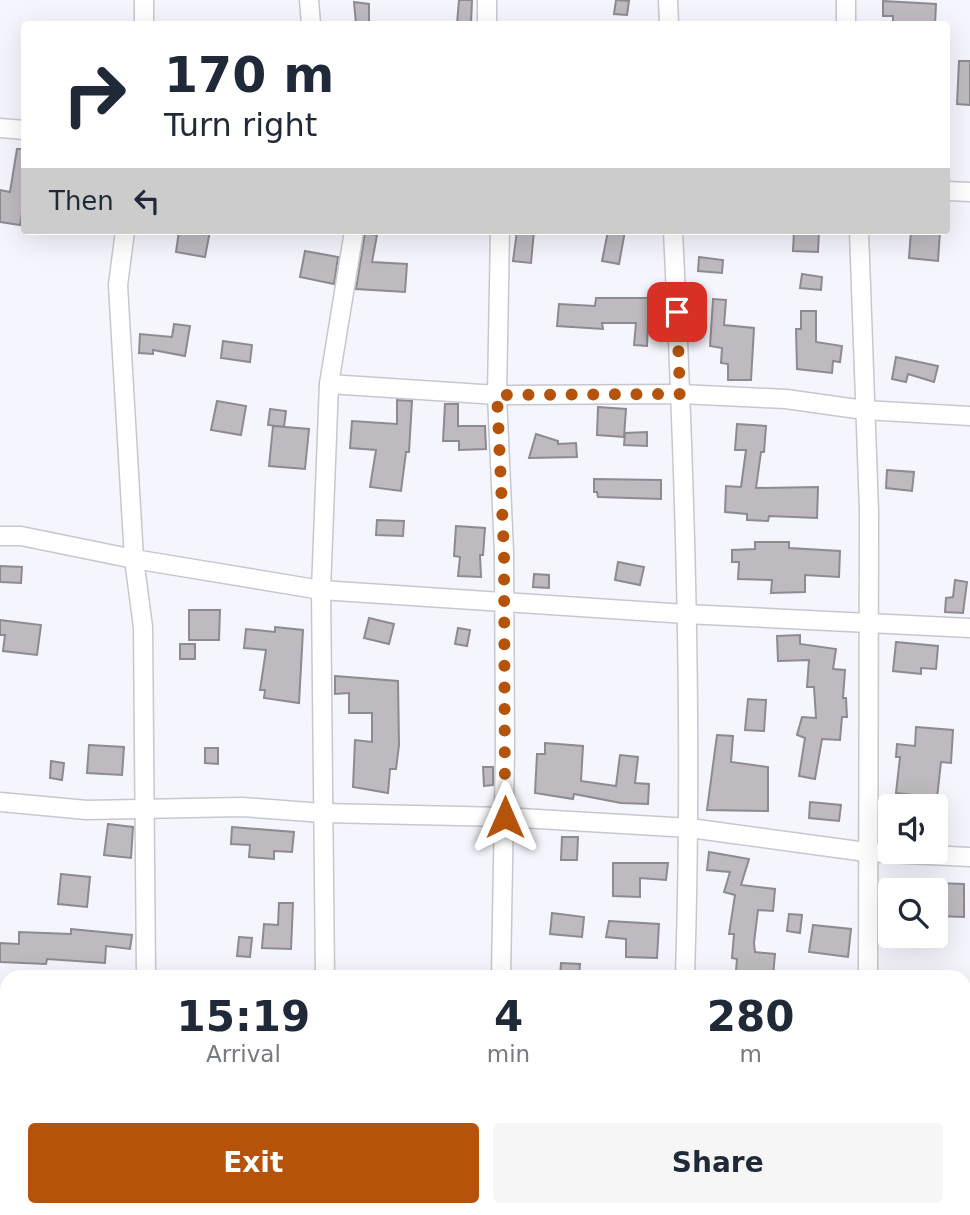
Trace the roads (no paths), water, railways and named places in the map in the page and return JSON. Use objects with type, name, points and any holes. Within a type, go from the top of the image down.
[{"type":"street","points":[[144,0],[144,21]]},
{"type":"street","points":[[309,0],[311,21]]},
{"type":"street","points":[[487,21],[488,0]]},
{"type":"street","points":[[668,0],[669,21]]},
{"type":"street","points":[[846,0],[846,21]]},
{"type":"street","points":[[0,128],[21,130]]},
{"type":"street","points":[[950,191],[970,192]]},
{"type":"street","points":[[124,235],[118,285],[134,559],[143,627],[146,970]]},
{"type":"street","points":[[325,970],[321,590],[329,384],[353,235]]},
{"type":"street","points":[[500,235],[497,395],[504,601],[505,817],[501,970]]},
{"type":"street","points":[[673,235],[680,394],[690,828],[685,970]]},
{"type":"street","points":[[859,235],[869,511],[867,622],[870,761],[866,852],[868,970]]},
{"type":"street","points":[[329,384],[497,395],[680,394],[786,399],[864,410],[970,415]]},
{"type":"street","points":[[0,536],[21,537],[321,590],[686,614],[970,628]]},
{"type":"street","points":[[0,802],[87,810],[242,807],[323,813],[505,817],[690,828],[866,852],[970,857]]}]
